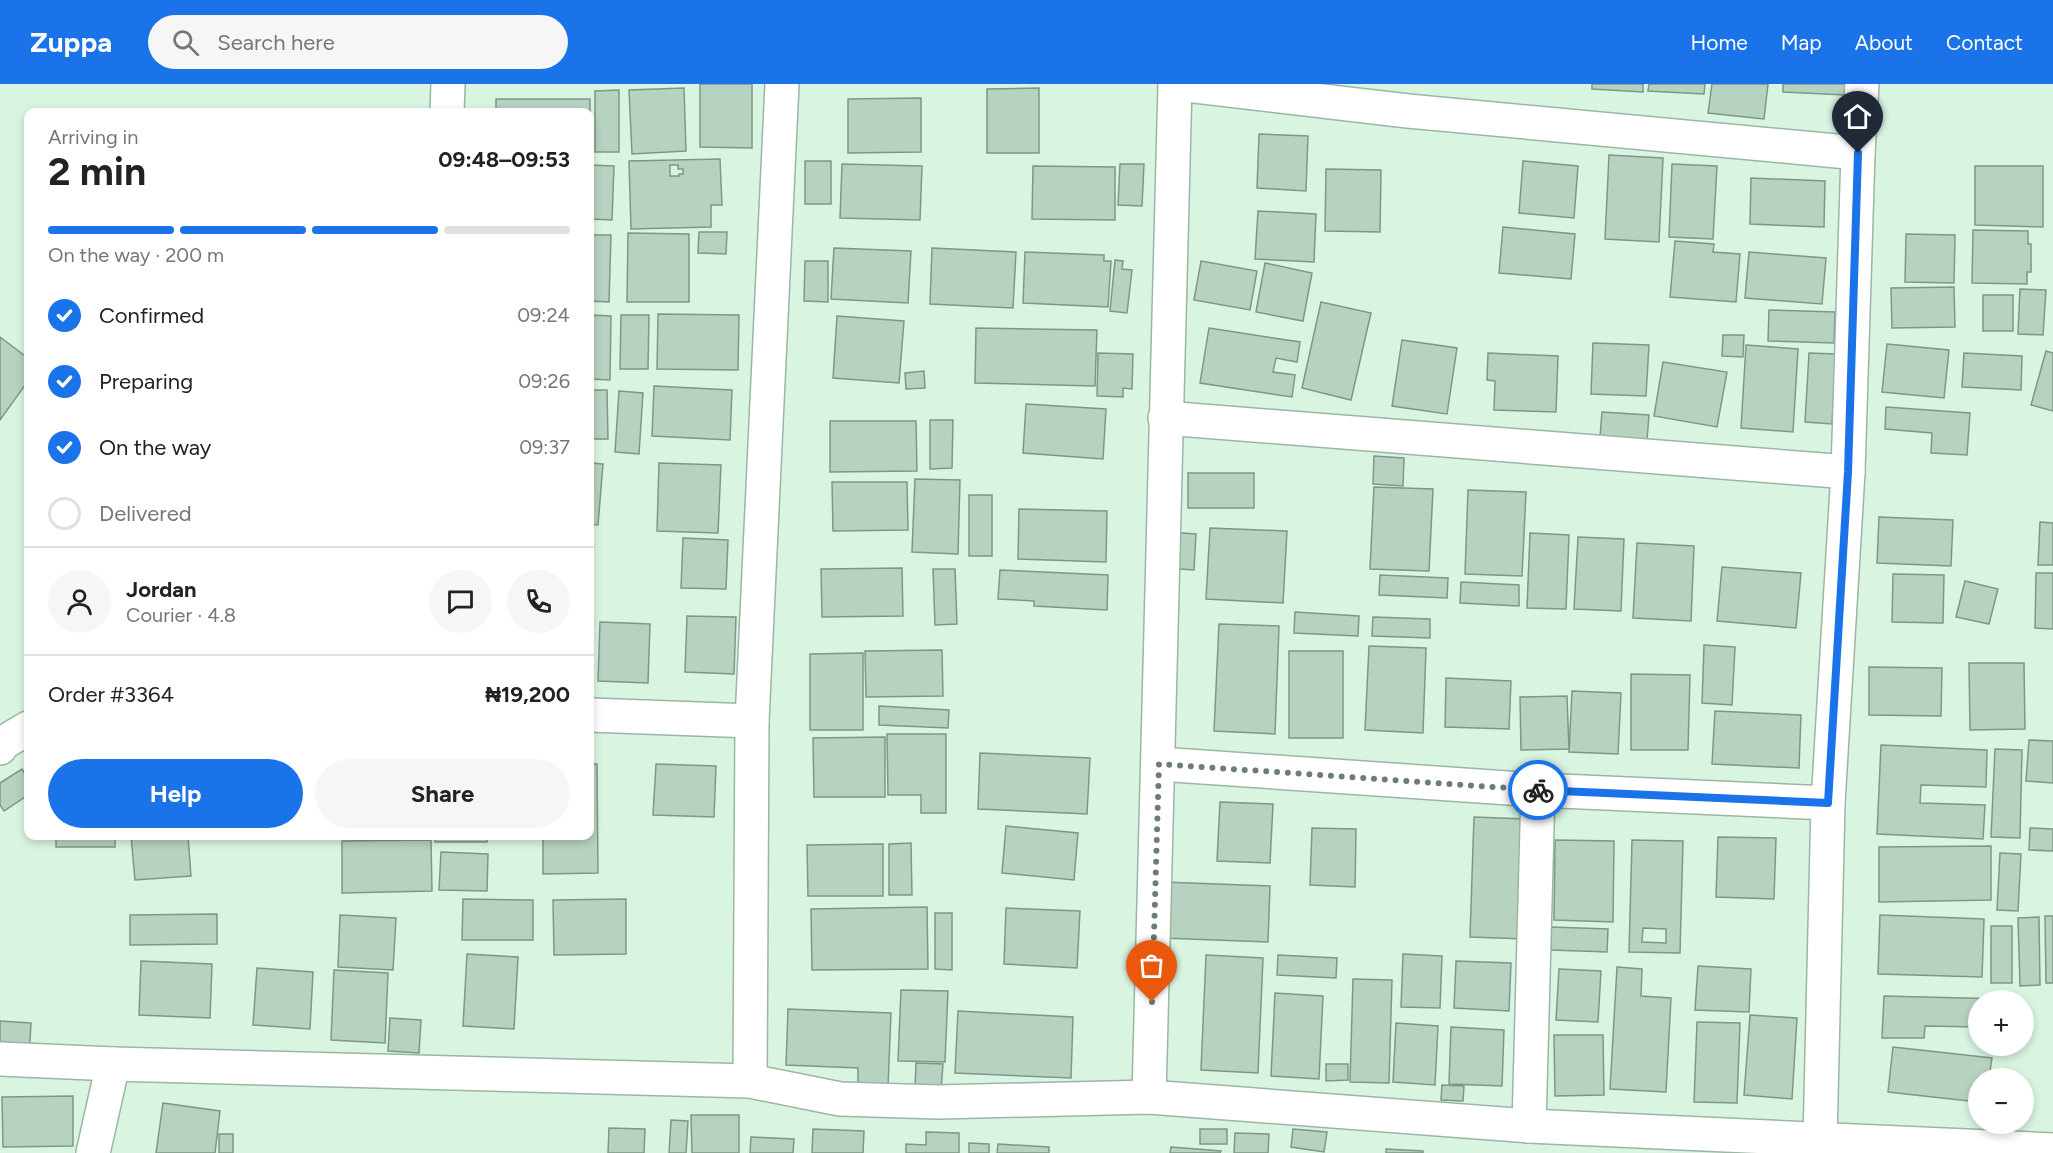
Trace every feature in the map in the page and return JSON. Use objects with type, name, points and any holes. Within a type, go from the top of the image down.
[{"type":"street","points":[[447,108],[448,84]]},
{"type":"street","points":[[750,1081],[752,721],[782,84]]},
{"type":"street","points":[[1149,1097],[1159,764],[1165,418],[1176,84],[1420,112],[1858,153]]},
{"type":"street","points":[[1820,1140],[1828,803],[1848,472],[1862,84]]},
{"type":"street","points":[[1165,418],[1848,472]]},
{"type":"street","points":[[594,715],[752,721]]},
{"type":"street","points":[[0,748],[3,743],[24,730]]},
{"type":"street","points":[[1159,764],[1538,790],[1828,803]]},
{"type":"street","points":[[1529,1126],[1538,790]]},
{"type":"street","points":[[0,1059],[750,1081],[840,1099],[938,1102],[1149,1097],[1529,1126],[2053,1150]]},
{"type":"street","points":[[93,1153],[113,1064]]},
{"type":"building","points":[[700,84],[752,84],[752,148],[700,147]]},
{"type":"building","points":[[1592,84],[1643,84],[1643,92],[1592,89]]},
{"type":"building","points":[[1649,84],[1705,84],[1704,94],[1648,91]]},
{"type":"building","points":[[1712,84],[1768,84],[1764,119],[1708,113]]},
{"type":"building","points":[[1783,84],[1846,84],[1845,95],[1783,92]]},
{"type":"building","points":[[684,88],[686,151],[632,154],[629,90]]},
{"type":"building","points":[[1039,88],[1039,153],[987,153],[987,89]]},
{"type":"building","points":[[619,90],[619,152],[595,152],[595,91]]},
{"type":"building","points":[[921,98],[921,152],[848,153],[848,99]]},
{"type":"building","points":[[496,99],[590,99],[590,108],[496,108]]},
{"type":"building","points":[[1259,134],[1308,136],[1306,191],[1257,188]]},
{"type":"building","points":[[1609,155],[1663,158],[1659,242],[1605,239]]},
{"type":"building","points":[[720,159],[722,205],[711,205],[711,227],[631,229],[629,161]],"holes":[[[670,165],[678,165],[678,169],[683,169],[683,174],[670,176]]]},
{"type":"building","points":[[805,161],[831,161],[831,204],[805,204]]},
{"type":"building","points":[[1523,161],[1578,166],[1574,218],[1519,213]]},
{"type":"building","points":[[842,164],[922,166],[920,220],[840,218]]},
{"type":"building","points":[[1120,164],[1144,164],[1142,206],[1118,205]]},
{"type":"building","points":[[1672,164],[1717,166],[1713,239],[1669,237]]},
{"type":"building","points":[[594,165],[614,166],[612,220],[594,219]]},
{"type":"building","points":[[1033,166],[1115,167],[1115,220],[1032,219]]},
{"type":"building","points":[[1975,166],[2043,166],[2043,227],[1975,225]]},
{"type":"building","points":[[1326,169],[1381,170],[1380,232],[1325,231]]},
{"type":"building","points":[[1751,178],[1825,181],[1824,227],[1750,224]]},
{"type":"building","points":[[1258,211],[1316,214],[1314,262],[1255,259]]},
{"type":"building","points":[[1503,227],[1575,234],[1571,279],[1499,273]]},
{"type":"building","points":[[1973,230],[2028,231],[2028,244],[2031,244],[2031,272],[2027,272],[2027,284],[1972,283]]},
{"type":"building","points":[[699,232],[727,232],[726,254],[698,253]]},
{"type":"building","points":[[628,233],[689,234],[689,302],[627,302]]},
{"type":"building","points":[[1906,234],[1955,235],[1954,283],[1905,282]]},
{"type":"building","points":[[594,235],[611,235],[609,302],[594,301]]},
{"type":"building","points":[[1675,241],[1714,244],[1713,252],[1740,254],[1736,302],[1670,297]]},
{"type":"building","points":[[834,248],[911,251],[908,303],[831,299]]},
{"type":"building","points":[[932,248],[1016,252],[1013,308],[930,304]]},
{"type":"building","points":[[1025,252],[1104,255],[1104,261],[1111,261],[1108,307],[1023,303]]},
{"type":"building","points":[[1749,252],[1826,258],[1822,304],[1745,298]]},
{"type":"building","points":[[1115,260],[1123,261],[1122,269],[1132,270],[1127,313],[1110,311]]},
{"type":"building","points":[[805,261],[828,261],[828,302],[804,301]]},
{"type":"building","points":[[1201,261],[1257,271],[1250,310],[1194,300]]},
{"type":"building","points":[[1265,263],[1312,273],[1303,321],[1256,312]]},
{"type":"building","points":[[1954,287],[1955,327],[1892,328],[1891,288]]},
{"type":"building","points":[[2020,289],[2046,290],[2043,335],[2018,334]]},
{"type":"building","points":[[1983,295],[2013,295],[2013,331],[1983,331]]},
{"type":"building","points":[[1321,302],[1371,313],[1351,400],[1302,388]]},
{"type":"building","points":[[1769,310],[1835,312],[1834,343],[1768,341]]},
{"type":"building","points":[[658,314],[739,315],[738,370],[657,369]]},
{"type":"building","points":[[594,315],[611,316],[610,380],[594,379]]},
{"type":"building","points":[[621,315],[649,315],[648,369],[620,369]]},
{"type":"building","points":[[837,316],[904,321],[899,383],[833,378]]},
{"type":"building","points":[[976,328],[1097,330],[1095,386],[975,383]]},
{"type":"building","points":[[1209,328],[1300,342],[1297,362],[1276,358],[1273,372],[1295,375],[1292,397],[1200,383]]},
{"type":"building","points":[[1723,335],[1744,335],[1743,357],[1722,356]]},
{"type":"building","points":[[0,337],[24,355],[24,387],[0,420]]},
{"type":"building","points":[[1402,340],[1457,348],[1447,414],[1392,406]]},
{"type":"building","points":[[1593,343],[1649,345],[1646,396],[1591,394]]},
{"type":"building","points":[[1887,344],[1949,350],[1944,398],[1882,392]]},
{"type":"building","points":[[1746,345],[1798,349],[1793,432],[1741,428]]},
{"type":"building","points":[[2046,351],[2053,353],[2053,411],[2031,405]]},
{"type":"building","points":[[1098,353],[1133,354],[1132,389],[1123,388],[1123,397],[1097,396]]},
{"type":"building","points":[[1488,353],[1558,356],[1556,412],[1494,410],[1495,381],[1487,380]]},
{"type":"building","points":[[1809,353],[1836,354],[1832,424],[1805,422]]},
{"type":"building","points":[[1964,353],[2022,356],[2021,390],[1962,387]]},
{"type":"building","points":[[1663,362],[1727,372],[1717,427],[1654,416]]},
{"type":"building","points":[[924,371],[925,388],[906,389],[905,373]]},
{"type":"building","points":[[654,386],[732,390],[730,440],[652,436]]},
{"type":"building","points":[[594,390],[607,390],[608,439],[594,439]]},
{"type":"building","points":[[619,391],[643,393],[639,454],[615,452]]},
{"type":"building","points":[[1026,404],[1106,409],[1103,459],[1023,453]]},
{"type":"building","points":[[1886,407],[1970,413],[1967,455],[1931,453],[1932,433],[1885,429]]},
{"type":"building","points":[[1602,412],[1649,415],[1647,440],[1600,437]]},
{"type":"building","points":[[930,420],[953,420],[952,468],[930,469]]},
{"type":"building","points":[[830,421],[916,421],[917,471],[830,472]]},
{"type":"building","points":[[1374,456],[1404,458],[1403,486],[1373,484]]},
{"type":"building","points":[[594,463],[603,464],[598,525],[594,524]]},
{"type":"building","points":[[659,463],[721,465],[718,533],[657,531]]},
{"type":"building","points":[[1188,473],[1254,473],[1254,508],[1188,508]]},
{"type":"building","points":[[915,479],[960,480],[958,554],[912,552]]},
{"type":"building","points":[[832,482],[907,482],[908,530],[833,531]]},
{"type":"building","points":[[1374,487],[1433,489],[1429,571],[1370,569]]},
{"type":"building","points":[[1468,490],[1526,492],[1522,576],[1465,574]]},
{"type":"building","points":[[969,495],[992,495],[992,556],[969,556]]},
{"type":"building","points":[[1019,509],[1107,511],[1106,562],[1018,559]]},
{"type":"building","points":[[1879,517],[1953,520],[1951,566],[1877,563]]},
{"type":"building","points":[[2040,522],[2053,523],[2053,565],[2038,565]]},
{"type":"building","points":[[1210,528],[1287,531],[1283,603],[1206,599]]},
{"type":"building","points":[[1168,532],[1196,534],[1194,570],[1166,568]]},
{"type":"building","points":[[1530,533],[1569,535],[1566,609],[1527,608]]},
{"type":"building","points":[[1578,537],[1624,539],[1621,611],[1574,609]]},
{"type":"building","points":[[683,538],[728,540],[726,589],[681,588]]},
{"type":"building","points":[[1637,543],[1694,546],[1691,621],[1633,618]]},
{"type":"building","points":[[1722,567],[1801,573],[1796,628],[1717,621]]},
{"type":"building","points":[[902,568],[903,616],[822,617],[821,569]]},
{"type":"building","points":[[933,569],[955,569],[957,624],[935,625]]},
{"type":"building","points":[[1000,570],[1108,575],[1107,610],[1034,606],[1034,601],[998,599]]},
{"type":"building","points":[[2036,573],[2053,573],[2053,629],[2035,628]]},
{"type":"building","points":[[1893,574],[1944,575],[1943,623],[1892,622]]},
{"type":"building","points":[[1380,575],[1448,578],[1447,598],[1379,595]]},
{"type":"building","points":[[1965,581],[1998,589],[1989,624],[1956,617]]},
{"type":"building","points":[[1461,582],[1519,585],[1519,606],[1460,603]]},
{"type":"building","points":[[1295,612],[1359,616],[1358,636],[1294,633]]},
{"type":"building","points":[[687,616],[736,617],[734,674],[685,672]]},
{"type":"building","points":[[1373,617],[1430,619],[1430,638],[1372,636]]},
{"type":"building","points":[[600,622],[650,624],[648,683],[598,681]]},
{"type":"building","points":[[1219,624],[1279,626],[1275,734],[1214,731]]},
{"type":"building","points":[[1704,645],[1735,647],[1732,705],[1702,703]]},
{"type":"building","points":[[1369,646],[1426,648],[1423,733],[1365,730]]},
{"type":"building","points":[[942,650],[943,696],[866,697],[865,651]]},
{"type":"building","points":[[1289,651],[1343,651],[1343,738],[1289,738]]},
{"type":"building","points":[[863,653],[863,730],[810,730],[810,654]]},
{"type":"building","points":[[1969,663],[2024,663],[2025,729],[1970,730]]},
{"type":"building","points":[[1869,667],[1942,668],[1941,716],[1869,715]]},
{"type":"building","points":[[1631,674],[1690,675],[1688,750],[1631,750]]},
{"type":"building","points":[[1446,678],[1511,681],[1509,729],[1445,727]]},
{"type":"building","points":[[1572,691],[1621,693],[1618,754],[1569,752]]},
{"type":"building","points":[[1567,696],[1569,749],[1521,750],[1520,697]]},
{"type":"building","points":[[879,706],[949,710],[948,728],[879,725]]},
{"type":"building","points":[[1715,711],[1801,715],[1799,768],[1712,764]]},
{"type":"building","points":[[887,734],[946,734],[946,813],[921,813],[921,795],[888,795]]},
{"type":"building","points":[[885,737],[885,797],[814,797],[813,738]]},
{"type":"building","points":[[2029,740],[2053,741],[2053,783],[2026,781]]},
{"type":"building","points":[[1881,745],[1987,750],[1986,787],[1921,785],[1920,803],[1985,805],[1983,839],[1877,834]]},
{"type":"building","points":[[1995,749],[2022,750],[2020,838],[1991,837]]},
{"type":"building","points":[[980,753],[1090,758],[1087,814],[978,809]]},
{"type":"building","points":[[594,764],[597,764],[598,873],[543,874],[543,840],[594,840]]},
{"type":"building","points":[[656,764],[716,766],[714,817],[653,815]]},
{"type":"building","points":[[22,769],[24,772],[24,798],[4,811],[0,805],[0,783]]},
{"type":"building","points":[[1220,802],[1273,804],[1270,863],[1217,861]]},
{"type":"building","points":[[1474,817],[1529,819],[1525,939],[1470,937]]},
{"type":"building","points":[[1006,826],[1078,833],[1074,880],[1002,873]]},
{"type":"building","points":[[1312,828],[1356,829],[1355,887],[1310,885]]},
{"type":"building","points":[[2030,828],[2053,829],[2053,851],[2029,850]]},
{"type":"building","points":[[1718,837],[1776,838],[1774,899],[1716,897]]},
{"type":"building","points":[[56,840],[115,840],[115,847],[56,847]]},
{"type":"building","points":[[131,840],[188,840],[191,876],[135,880]]},
{"type":"building","points":[[431,840],[432,891],[342,893],[342,841]]},
{"type":"building","points":[[435,840],[487,840],[487,842],[435,842]]},
{"type":"building","points":[[1555,840],[1614,841],[1613,922],[1554,920]]},
{"type":"building","points":[[1632,840],[1683,841],[1680,953],[1629,952]],"holes":[[[1643,928],[1666,929],[1666,943],[1642,942]]]},
{"type":"building","points":[[911,843],[912,895],[889,895],[889,844]]},
{"type":"building","points":[[883,844],[883,896],[808,896],[807,845]]},
{"type":"building","points":[[1991,846],[1991,900],[1879,902],[1879,847]]},
{"type":"building","points":[[441,852],[488,854],[487,891],[439,890]]},
{"type":"building","points":[[2000,853],[2021,854],[2018,911],[1997,910]]},
{"type":"building","points":[[1164,882],[1270,886],[1268,942],[1162,938]]},
{"type":"building","points":[[463,899],[533,900],[533,940],[462,940]]},
{"type":"building","points":[[626,899],[626,954],[554,955],[553,900]]},
{"type":"building","points":[[927,907],[928,969],[812,970],[811,909]]},
{"type":"building","points":[[1006,908],[1080,911],[1077,968],[1004,964]]},
{"type":"building","points":[[935,913],[952,913],[952,970],[935,969]]},
{"type":"building","points":[[217,914],[217,944],[130,945],[130,915]]},
{"type":"building","points":[[340,915],[396,918],[393,970],[338,967]]},
{"type":"building","points":[[1880,915],[1984,919],[1982,977],[1878,974]]},
{"type":"building","points":[[2045,916],[2053,916],[2053,983],[2046,983]]},
{"type":"building","points":[[2039,917],[2040,985],[2020,986],[2018,918]]},
{"type":"building","points":[[1991,926],[2012,926],[2012,983],[1991,983]]},
{"type":"building","points":[[1551,927],[1608,929],[1607,952],[1551,950]]},
{"type":"building","points":[[467,954],[518,957],[514,1029],[463,1026]]},
{"type":"building","points":[[1403,954],[1442,956],[1440,1008],[1401,1007]]},
{"type":"building","points":[[1206,955],[1263,958],[1258,1073],[1201,1070]]},
{"type":"building","points":[[1278,955],[1337,958],[1336,978],[1277,975]]},
{"type":"building","points":[[141,961],[212,964],[210,1018],[139,1015]]},
{"type":"building","points":[[1456,961],[1511,963],[1509,1011],[1454,1008]]},
{"type":"building","points":[[1698,966],[1751,969],[1749,1012],[1695,1010]]},
{"type":"building","points":[[1617,967],[1642,969],[1641,996],[1671,998],[1666,1092],[1610,1089]]},
{"type":"building","points":[[257,968],[313,972],[310,1029],[253,1025]]},
{"type":"building","points":[[1559,969],[1601,971],[1598,1022],[1556,1020]]},
{"type":"building","points":[[334,970],[388,973],[385,1043],[331,1040]]},
{"type":"building","points":[[1353,979],[1392,980],[1389,1083],[1350,1082]]},
{"type":"building","points":[[901,990],[948,991],[945,1062],[898,1061]]},
{"type":"building","points":[[1275,993],[1323,996],[1319,1079],[1271,1076]]},
{"type":"building","points":[[1884,996],[1968,998],[1968,1027],[1925,1026],[1924,1038],[1882,1038]]},
{"type":"building","points":[[788,1009],[891,1013],[888,1087],[858,1085],[858,1068],[786,1065]]},
{"type":"building","points":[[958,1011],[1073,1017],[1071,1078],[955,1073]]},
{"type":"building","points":[[1750,1015],[1797,1018],[1792,1099],[1744,1095]]},
{"type":"building","points":[[390,1018],[421,1020],[419,1053],[388,1051]]},
{"type":"building","points":[[0,1021],[31,1023],[29,1058],[0,1056]]},
{"type":"building","points":[[1697,1022],[1740,1023],[1737,1103],[1694,1102]]},
{"type":"building","points":[[1396,1023],[1438,1026],[1435,1085],[1393,1082]]},
{"type":"building","points":[[1451,1027],[1504,1030],[1502,1086],[1449,1084]]},
{"type":"building","points":[[1554,1035],[1603,1035],[1604,1095],[1555,1096]]},
{"type":"building","points":[[1893,1047],[1992,1058],[1990,1068],[1968,1068],[1968,1101],[1888,1092]]},
{"type":"building","points":[[916,1063],[943,1064],[941,1090],[915,1088]]},
{"type":"building","points":[[1326,1064],[1348,1064],[1348,1080],[1326,1081]]},
{"type":"building","points":[[1442,1085],[1464,1086],[1463,1101],[1441,1100]]},
{"type":"building","points":[[73,1096],[73,1146],[3,1147],[2,1097]]},
{"type":"building","points":[[163,1103],[220,1111],[215,1153],[156,1153]]},
{"type":"building","points":[[691,1115],[739,1115],[739,1153],[692,1153]]},
{"type":"building","points":[[671,1120],[688,1121],[686,1153],[669,1153]]},
{"type":"building","points":[[609,1128],[645,1129],[644,1153],[608,1153]]},
{"type":"building","points":[[813,1129],[864,1131],[863,1153],[812,1153]]},
{"type":"building","points":[[1200,1129],[1227,1129],[1227,1144],[1200,1144]]},
{"type":"building","points":[[1293,1129],[1327,1132],[1324,1152],[1291,1147]]},
{"type":"building","points":[[926,1132],[959,1133],[959,1153],[906,1153],[906,1144],[926,1145]]},
{"type":"building","points":[[1235,1133],[1269,1134],[1268,1153],[1234,1153]]},
{"type":"building","points":[[219,1134],[233,1134],[233,1153],[219,1153]]},
{"type":"building","points":[[751,1137],[794,1139],[793,1153],[750,1153]]},
{"type":"building","points":[[969,1143],[989,1144],[989,1153],[969,1153]]},
{"type":"building","points":[[998,1144],[1049,1147],[1049,1153],[997,1153]]},
{"type":"building","points":[[1171,1147],[1221,1151],[1220,1153],[1170,1153]]},
{"type":"building","points":[[1386,1149],[1423,1151],[1423,1153],[1386,1153]]},
{"type":"way so far","points":[[1152,1002],[1159,764],[1538,790]]},
{"type":"route","points":[[1538,790],[1828,803],[1848,472],[1858,153]]}]
